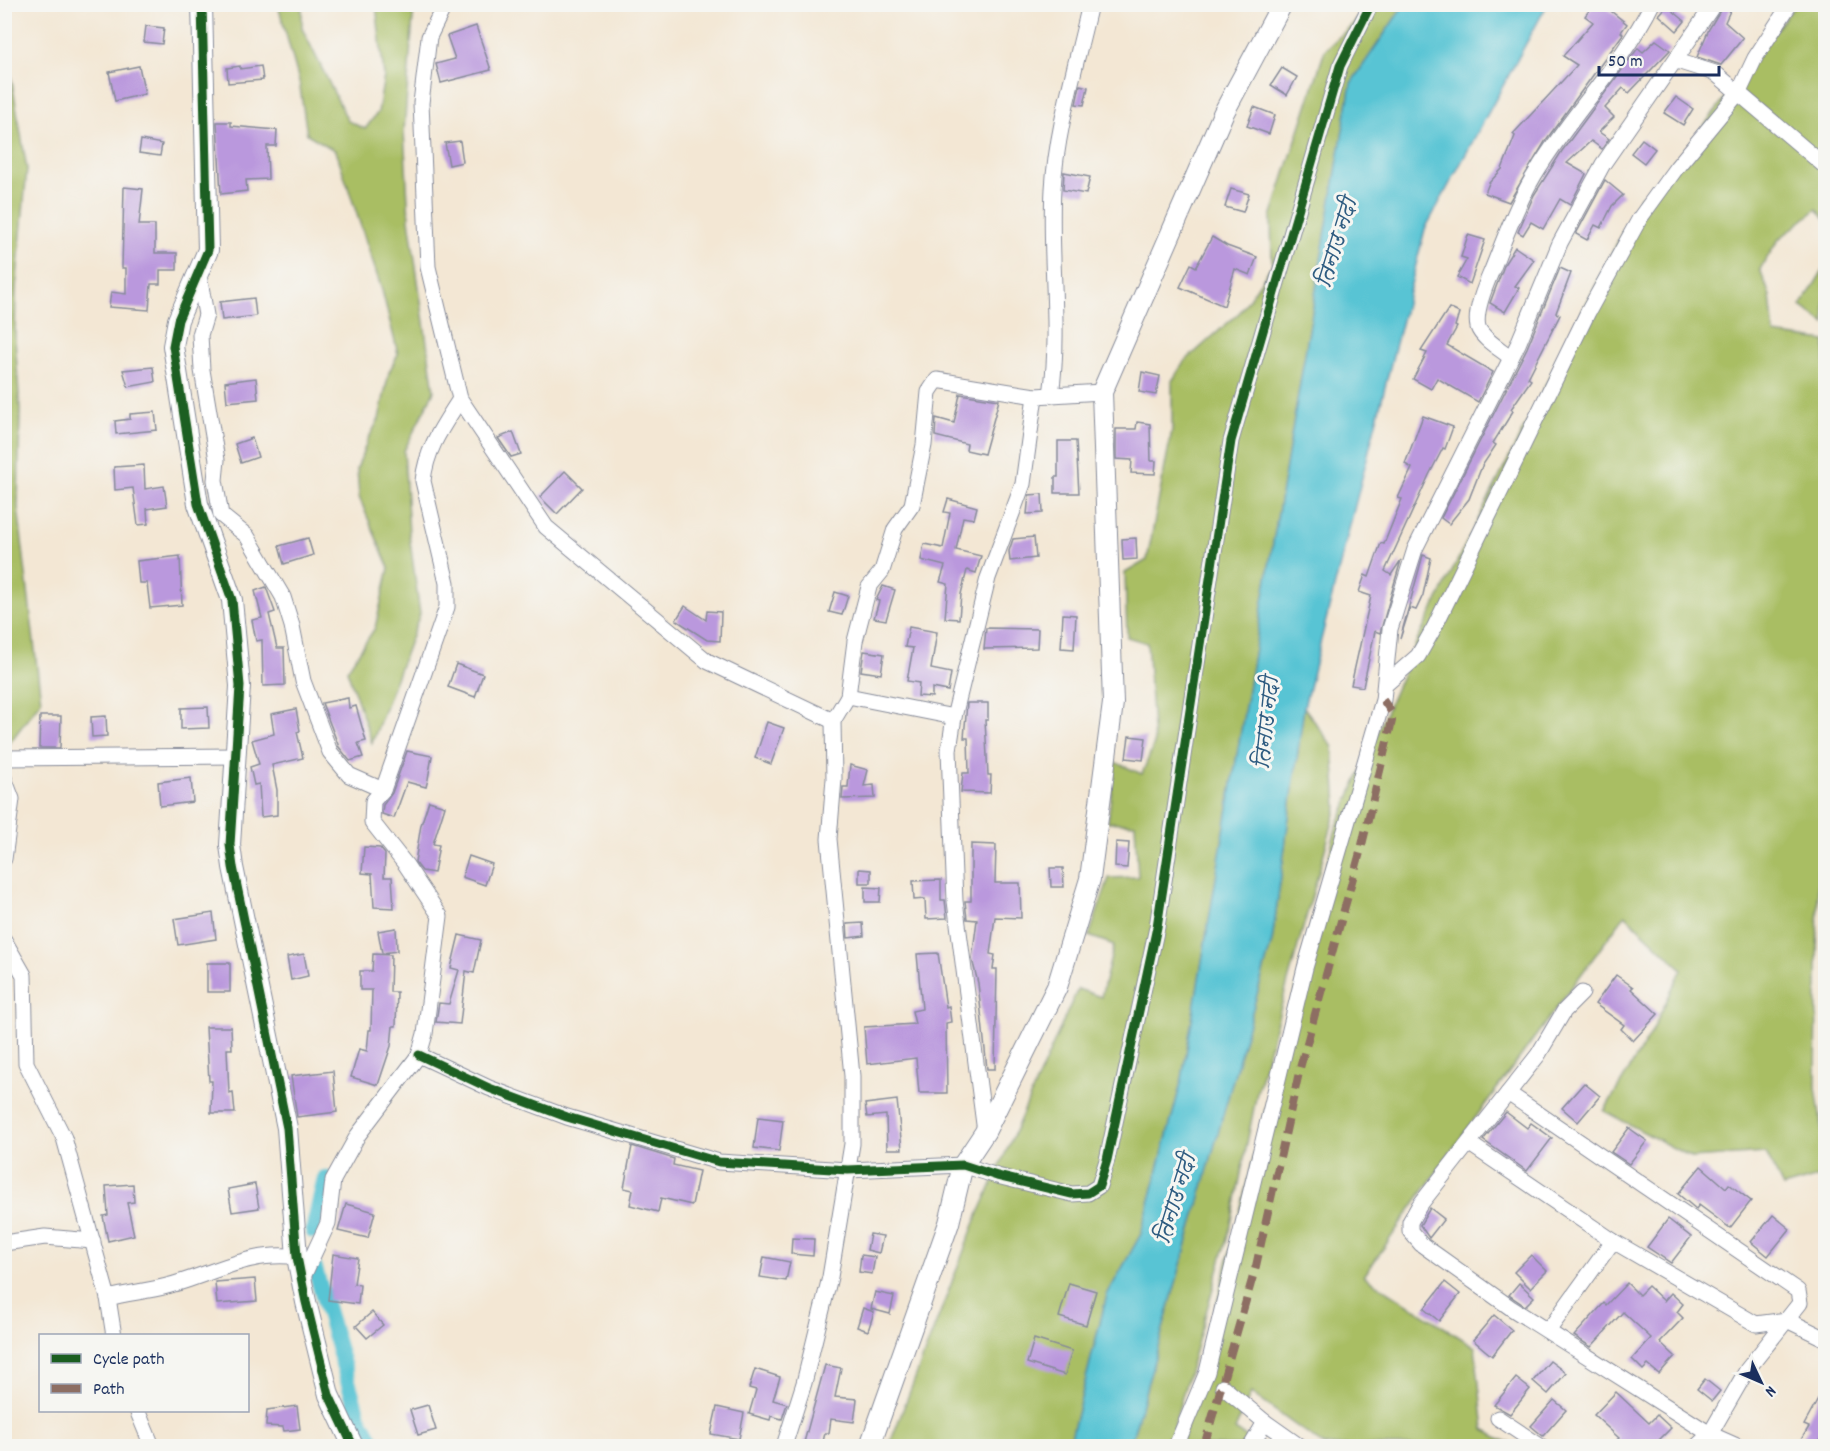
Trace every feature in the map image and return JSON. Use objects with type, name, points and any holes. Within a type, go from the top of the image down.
[{"type":"street","points":[[202,4],[208,250],[178,320],[173,346],[198,504],[232,600],[240,686],[230,845],[287,1128],[297,1257],[329,1395],[353,1446]]},
{"type":"street","points":[[445,4],[429,37],[421,103],[428,267],[460,399],[546,527],[707,661],[833,721]]},
{"type":"street","points":[[1052,395],[1056,358],[1053,188],[1072,75],[1090,4]]},
{"type":"street","points":[[870,1446],[946,1233],[963,1165],[985,1132],[1057,987],[1090,879],[1113,703],[1102,392],[1223,114],[1282,4]]},
{"type":"street","points":[[419,1055],[489,1088],[567,1117],[719,1162],[848,1170],[963,1165],[997,1176],[1072,1194],[1088,1193],[1099,1186],[1107,1160],[1157,927],[1231,441],[1340,66],[1371,4]]},
{"type":"street","points":[[1511,358],[1479,330],[1477,321],[1491,272],[1510,224],[1539,167],[1566,127],[1597,90],[1652,4]]},
{"type":"street","points":[[1176,1446],[1207,1372],[1305,968],[1386,684],[1390,629],[1415,549],[1511,358],[1560,243],[1603,164],[1677,61],[1714,4]]},
{"type":"street","points":[[1386,684],[1418,656],[1434,628],[1588,312],[1640,218],[1677,166],[1739,92],[1755,58],[1790,4]]},
{"type":"street","points":[[1677,61],[1715,73],[1826,167]]},
{"type":"street","points":[[199,274],[206,315],[200,335],[202,370],[217,460],[215,480],[221,515],[247,536],[283,597],[292,626],[303,681],[330,752],[349,775],[382,790]]},
{"type":"street","points":[[784,1446],[804,1383],[830,1276],[852,1144],[852,1076],[829,838],[834,779],[833,721],[848,696],[855,641],[869,587],[882,571],[895,529],[912,505],[924,445],[929,392],[937,380],[1035,396],[1102,392]]},
{"type":"street","points":[[985,1132],[956,902],[950,750],[954,717],[988,578],[1023,484],[1035,396]]},
{"type":"street","points":[[302,1279],[328,1223],[333,1180],[358,1135],[419,1055],[425,1035],[440,916],[406,865],[372,822],[373,801],[382,790],[447,607],[447,583],[423,481],[424,465],[432,443],[460,399]]},
{"type":"street","points":[[848,696],[954,717]]},
{"type":"street","points":[[4,758],[236,756]]},
{"type":"street","points":[[4,778],[12,799],[4,859]]},
{"type":"street","points":[[4,940],[24,975],[26,1063],[64,1138],[108,1298],[114,1334]]},
{"type":"street","points":[[1582,993],[1564,1011],[1538,1055],[1419,1206],[1410,1222],[1410,1232],[1421,1244],[1548,1331],[1710,1434],[1737,1446]]},
{"type":"street","points":[[1508,1093],[1798,1291],[1800,1303],[1747,1370],[1710,1434],[1697,1446]]},
{"type":"street","points":[[1470,1144],[1613,1241],[1756,1324],[1787,1320],[1826,1340]]},
{"type":"street","points":[[4,1243],[45,1237],[93,1241]]},
{"type":"street","points":[[1548,1331],[1613,1241]]},
{"type":"street","points":[[108,1298],[168,1286],[251,1258],[278,1254],[297,1257]]},
{"type":"street","points":[[1223,1387],[1265,1422],[1299,1446]]},
{"type":"street","points":[[138,1412],[152,1446]]},
{"type":"street","points":[[1497,1418],[1540,1446]]},
{"type":"street","points":[[1251,1446],[1265,1422]]},
{"type":"green space","points":[[278,5],[302,5],[302,28],[348,121],[365,129],[378,112],[384,76],[376,5],[414,5],[404,131],[409,219],[434,391],[404,451],[409,534],[420,614],[372,743],[347,670],[375,628],[389,568],[359,497],[357,469],[367,441],[379,419],[389,372],[398,354],[382,290],[336,151],[307,134],[299,81]]},
{"type":"green space","points":[[1373,5],[1404,5],[1351,83],[1182,1079],[1141,1234],[1107,1295],[1069,1446],[889,1446],[973,1227],[1069,1008],[1078,989],[1101,997],[1114,945],[1089,936],[1109,878],[1138,877],[1135,824],[1108,822],[1115,762],[1142,774],[1154,744],[1147,643],[1127,637],[1125,573],[1147,560],[1172,430],[1172,381],[1184,362],[1240,312],[1272,265],[1271,217],[1325,50]]},
{"type":"green space","points":[[1795,5],[1825,5],[1825,219],[1817,209],[1779,239],[1760,269],[1770,296],[1774,334],[1825,341],[1826,832],[1818,873],[1816,1087],[1825,1151],[1825,1175],[1783,1187],[1766,1153],[1692,1158],[1604,1111],[1650,1035],[1682,969],[1625,915],[1456,1144],[1364,1276],[1475,1347],[1484,1430],[1514,1446],[1324,1446],[1251,1393],[1235,1430],[1260,1446],[1181,1446],[1336,828],[1416,643],[1640,197],[1660,184]]},
{"type":"green space","points":[[4,36],[27,169],[16,289],[15,338],[20,409],[18,507],[41,701],[5,749],[4,218],[8,199],[4,175]]},
{"type":"green space","points":[[1825,267],[1825,324],[1801,306]]},
{"type":"green space","points":[[1304,707],[1333,747],[1337,807],[1257,1092],[1231,1225],[1168,1446],[1130,1446],[1272,941]]},
{"type":"water","name":"तिनाउ नदी","points":[[1404,5],[1547,5],[1425,229],[1304,707],[1272,941],[1130,1446],[1069,1446],[1107,1295],[1141,1234],[1182,1079],[1351,83]]},
{"type":"building","points":[[1594,4],[1602,4],[1627,24],[1621,32],[1623,34],[1546,140],[1509,202],[1485,193],[1489,183],[1502,169],[1515,136],[1513,134],[1577,65],[1563,56],[1593,22],[1585,16]]},
{"type":"building","points":[[1724,4],[1733,4],[1725,22],[1743,38],[1721,65],[1697,57],[1709,29]]},
{"type":"building","points":[[1667,6],[1685,21],[1677,31],[1659,15]]},
{"type":"building","points":[[146,26],[164,28],[162,44],[144,42]]},
{"type":"building","points":[[476,26],[491,70],[441,83],[436,64],[455,59],[447,36]]},
{"type":"building","points":[[1656,40],[1670,50],[1629,93],[1623,88],[1605,108],[1614,117],[1599,132],[1609,139],[1602,149],[1591,141],[1567,163],[1586,174],[1570,205],[1560,199],[1543,229],[1531,222],[1523,235],[1518,232],[1534,195],[1562,151],[1638,48],[1643,52]]},
{"type":"building","points":[[139,66],[145,94],[115,101],[109,72]]},
{"type":"building","points":[[240,66],[240,69],[261,66],[263,80],[228,83],[227,68]]},
{"type":"building","points":[[1282,68],[1297,77],[1287,95],[1271,85]]},
{"type":"building","points":[[1080,85],[1088,87],[1084,105],[1076,104]]},
{"type":"building","points":[[1676,97],[1693,109],[1683,125],[1664,113]]},
{"type":"building","points":[[1254,107],[1275,115],[1269,134],[1247,126]]},
{"type":"building","points":[[217,122],[231,122],[231,126],[277,130],[276,146],[267,146],[268,179],[246,180],[247,191],[221,194]]},
{"type":"building","points":[[1642,139],[1655,149],[1644,163],[1631,153]]},
{"type":"building","points":[[141,140],[162,144],[160,156],[139,153]]},
{"type":"building","points":[[460,141],[463,162],[449,165],[445,143]]},
{"type":"building","points":[[1064,172],[1090,177],[1086,194],[1063,190]]},
{"type":"building","points":[[1605,180],[1623,195],[1612,206],[1601,228],[1595,225],[1587,240],[1576,234]]},
{"type":"building","points":[[124,187],[143,189],[139,225],[155,225],[155,253],[177,253],[177,270],[160,270],[160,284],[151,284],[149,310],[109,307],[111,292],[126,294],[126,268],[122,268]]},
{"type":"building","points":[[1231,189],[1249,194],[1243,212],[1225,207]]},
{"type":"building","points":[[1468,235],[1485,240],[1470,284],[1457,277],[1467,259],[1461,257]]},
{"type":"building","points":[[1212,237],[1227,246],[1257,257],[1250,275],[1235,269],[1224,306],[1180,287],[1191,264],[1196,267]]},
{"type":"building","points":[[1515,247],[1534,260],[1515,286],[1519,288],[1505,312],[1490,303],[1505,263]]},
{"type":"building","points":[[1560,268],[1571,273],[1556,313],[1560,315],[1528,378],[1531,380],[1511,409],[1513,411],[1493,443],[1496,445],[1482,466],[1469,499],[1449,524],[1441,518],[1527,348]]},
{"type":"building","points":[[254,298],[256,316],[222,320],[220,302]]},
{"type":"building","points":[[1449,308],[1459,313],[1455,326],[1457,327],[1447,345],[1493,372],[1478,402],[1437,378],[1431,389],[1413,379],[1427,353],[1421,351]]},
{"type":"building","points":[[153,367],[155,382],[128,387],[123,370]]},
{"type":"building","points":[[1142,372],[1160,376],[1156,395],[1139,392]]},
{"type":"building","points":[[256,378],[258,399],[227,402],[225,382]]},
{"type":"building","points":[[960,394],[999,400],[984,454],[966,450],[967,444],[935,436],[936,418],[954,423]]},
{"type":"building","points":[[155,412],[157,430],[116,434],[115,421],[130,419],[130,414]]},
{"type":"building","points":[[1423,416],[1453,427],[1445,449],[1443,448],[1429,475],[1385,571],[1391,575],[1401,560],[1380,633],[1375,631],[1363,687],[1351,685],[1371,596],[1359,592],[1365,575],[1369,577],[1381,543],[1384,544],[1402,499],[1398,498],[1412,468],[1405,464]]},
{"type":"building","points":[[1137,422],[1150,424],[1151,461],[1156,461],[1155,474],[1131,473],[1132,460],[1116,459],[1116,429],[1136,429]]},
{"type":"building","points":[[513,432],[521,454],[511,457],[498,438]]},
{"type":"building","points":[[252,438],[258,457],[241,463],[235,444]]},
{"type":"building","points":[[1058,441],[1076,441],[1079,493],[1055,493],[1055,477],[1058,477]]},
{"type":"building","points":[[144,465],[145,489],[164,486],[167,506],[147,509],[148,524],[138,525],[133,488],[115,490],[114,467]]},
{"type":"building","points":[[565,471],[582,488],[557,514],[540,497]]},
{"type":"building","points":[[1042,494],[1043,513],[1027,514],[1029,495]]},
{"type":"building","points":[[948,499],[977,507],[974,519],[963,517],[956,550],[981,556],[976,573],[967,570],[961,594],[959,619],[945,618],[948,584],[940,582],[945,566],[921,560],[924,544],[943,548],[950,513],[944,512]]},
{"type":"building","points":[[1034,537],[1036,558],[1010,561],[1009,551],[1013,539]]},
{"type":"building","points":[[308,538],[313,555],[284,564],[279,546]]},
{"type":"building","points":[[1136,538],[1137,559],[1123,560],[1122,539]]},
{"type":"building","points":[[1423,555],[1431,558],[1423,595],[1416,610],[1410,608],[1400,639]]},
{"type":"building","points":[[180,556],[182,605],[150,608],[147,583],[139,583],[137,561]]},
{"type":"building","points":[[883,586],[895,590],[886,620],[874,618],[879,601],[876,600]]},
{"type":"building","points":[[266,587],[275,612],[269,614],[277,648],[284,648],[285,685],[263,686],[262,640],[256,641],[252,620],[262,618],[255,591]]},
{"type":"building","points":[[835,592],[848,596],[842,615],[829,612]]},
{"type":"building","points":[[685,606],[706,620],[707,611],[721,612],[720,641],[707,640],[676,620]]},
{"type":"building","points":[[1063,614],[1076,615],[1074,649],[1061,648]]},
{"type":"building","points":[[909,627],[937,632],[931,669],[951,673],[948,691],[932,688],[932,697],[918,696],[919,683],[907,681],[913,648],[905,647]]},
{"type":"building","points":[[986,628],[1038,629],[1037,648],[984,649]]},
{"type":"building","points":[[864,651],[884,654],[881,674],[861,671]]},
{"type":"building","points":[[456,664],[483,674],[475,697],[448,687]]},
{"type":"building","points":[[348,698],[349,708],[356,706],[366,741],[358,743],[363,757],[350,761],[339,747],[322,703]]},
{"type":"building","points":[[967,703],[988,703],[988,720],[985,720],[988,775],[991,775],[990,793],[961,792],[963,773],[969,773],[968,738],[964,738]]},
{"type":"building","points":[[208,707],[209,728],[181,729],[181,708]]},
{"type":"building","points":[[296,709],[300,731],[297,732],[303,758],[272,765],[277,790],[277,815],[261,817],[259,784],[254,785],[250,767],[259,764],[252,740],[274,734],[271,714]]},
{"type":"building","points":[[40,716],[61,716],[60,748],[39,748]]},
{"type":"building","points":[[106,716],[107,736],[92,737],[91,717]]},
{"type":"building","points":[[767,722],[784,728],[771,764],[755,758]]},
{"type":"building","points":[[1129,736],[1146,738],[1143,760],[1126,758]]},
{"type":"building","points":[[407,751],[432,756],[428,779],[426,787],[407,782],[394,818],[382,814],[383,805],[392,793]]},
{"type":"building","points":[[850,765],[868,770],[864,786],[874,785],[875,798],[842,799],[843,787],[848,787]]},
{"type":"building","points":[[191,778],[193,802],[160,806],[158,782]]},
{"type":"building","points":[[429,801],[445,806],[433,844],[439,845],[434,873],[422,871],[415,862],[421,825]]},
{"type":"building","points":[[1116,842],[1129,843],[1127,868],[1115,867]]},
{"type":"building","points":[[971,844],[996,845],[995,883],[1020,883],[1021,918],[995,917],[990,954],[995,955],[993,969],[997,969],[995,1069],[987,1069],[978,983],[972,959],[977,920],[967,919],[965,901],[971,901]]},
{"type":"building","points":[[364,847],[380,848],[385,854],[384,877],[392,877],[394,908],[374,907],[372,874],[362,873]]},
{"type":"building","points":[[469,856],[492,864],[485,885],[462,877]]},
{"type":"building","points":[[1050,868],[1063,868],[1064,887],[1051,887]]},
{"type":"building","points":[[859,869],[871,870],[871,883],[859,883]]},
{"type":"building","points":[[941,880],[941,900],[945,900],[947,918],[926,919],[925,899],[914,900],[913,881]]},
{"type":"building","points":[[865,887],[881,888],[880,902],[865,902]]},
{"type":"building","points":[[213,913],[216,939],[178,945],[174,919]]},
{"type":"building","points":[[863,923],[864,936],[848,938],[847,924]]},
{"type":"building","points":[[396,928],[397,951],[382,953],[378,931]]},
{"type":"building","points":[[459,935],[481,940],[474,973],[466,971],[460,1024],[436,1022],[439,1003],[449,1004],[459,970],[451,968]]},
{"type":"building","points":[[938,953],[946,1007],[949,1006],[951,1022],[946,1023],[947,1093],[919,1093],[916,1058],[867,1064],[864,1027],[915,1024],[912,1011],[922,1009],[917,954]]},
{"type":"building","points":[[304,954],[308,976],[291,980],[287,957]]},
{"type":"building","points":[[373,954],[391,955],[390,992],[397,992],[396,1026],[393,1026],[391,1046],[378,1085],[351,1077],[359,1049],[367,1051],[369,1030],[371,1030],[372,990],[360,990],[360,971],[372,971]]},
{"type":"building","points":[[207,963],[230,963],[230,992],[207,992]]},
{"type":"building","points":[[1616,975],[1633,987],[1631,989],[1658,1014],[1633,1041],[1621,1029],[1624,1025],[1595,1004]]},
{"type":"building","points":[[206,1027],[231,1027],[232,1049],[227,1049],[229,1093],[233,1092],[235,1113],[211,1113],[212,1081],[209,1081]]},
{"type":"building","points":[[333,1071],[337,1112],[297,1117],[291,1076]]},
{"type":"building","points":[[1584,1083],[1600,1096],[1578,1122],[1562,1108]]},
{"type":"building","points":[[897,1100],[902,1149],[887,1149],[886,1115],[867,1117],[865,1104]]},
{"type":"building","points":[[1506,1112],[1527,1128],[1531,1123],[1552,1138],[1527,1171],[1483,1140]]},
{"type":"building","points":[[758,1117],[783,1120],[779,1151],[754,1148]]},
{"type":"building","points":[[1629,1128],[1647,1141],[1629,1164],[1611,1152]]},
{"type":"building","points":[[632,1146],[674,1159],[673,1165],[699,1171],[692,1205],[661,1198],[658,1212],[630,1205],[633,1190],[624,1188]]},
{"type":"building","points":[[1701,1166],[1726,1188],[1729,1184],[1751,1201],[1730,1228],[1699,1205],[1696,1209],[1678,1194]]},
{"type":"building","points":[[133,1184],[134,1202],[127,1203],[134,1235],[108,1241],[103,1216],[108,1215],[106,1186]]},
{"type":"building","points":[[255,1184],[259,1208],[232,1212],[228,1189]]},
{"type":"building","points":[[346,1204],[375,1212],[368,1238],[338,1231]]},
{"type":"building","points":[[1430,1208],[1444,1219],[1429,1238],[1420,1225]]},
{"type":"building","points":[[1773,1215],[1790,1229],[1768,1256],[1751,1242]]},
{"type":"building","points":[[1668,1219],[1691,1237],[1671,1263],[1647,1247]]},
{"type":"building","points":[[870,1234],[883,1236],[879,1253],[867,1250]]},
{"type":"building","points":[[792,1238],[814,1239],[813,1256],[791,1254]]},
{"type":"building","points":[[333,1254],[358,1258],[354,1284],[360,1285],[358,1304],[328,1300]]},
{"type":"building","points":[[861,1255],[875,1257],[872,1274],[859,1272]]},
{"type":"building","points":[[1531,1255],[1547,1271],[1530,1288],[1514,1272]]},
{"type":"building","points":[[764,1257],[790,1262],[786,1281],[760,1277]]},
{"type":"building","points":[[255,1279],[257,1301],[217,1304],[215,1282]]},
{"type":"building","points":[[1445,1282],[1460,1294],[1439,1321],[1424,1309]]},
{"type":"building","points":[[1069,1283],[1096,1291],[1086,1325],[1059,1317]]},
{"type":"building","points":[[1519,1283],[1534,1297],[1525,1306],[1509,1295]]},
{"type":"building","points":[[1627,1283],[1639,1295],[1648,1286],[1664,1301],[1671,1293],[1683,1304],[1677,1312],[1683,1318],[1660,1342],[1675,1356],[1659,1374],[1648,1365],[1643,1370],[1632,1359],[1651,1338],[1623,1312],[1591,1347],[1574,1336],[1604,1303],[1606,1305]]},
{"type":"building","points":[[875,1292],[894,1296],[890,1314],[871,1309]]},
{"type":"building","points":[[863,1308],[874,1312],[868,1331],[857,1327]]},
{"type":"building","points":[[372,1312],[383,1325],[367,1338],[356,1326]]},
{"type":"building","points":[[1494,1315],[1512,1330],[1492,1356],[1473,1340]]},
{"type":"building","points":[[1034,1339],[1072,1351],[1065,1375],[1027,1363]]},
{"type":"building","points":[[1550,1361],[1566,1373],[1548,1394],[1533,1381]]},
{"type":"building","points":[[825,1365],[841,1368],[835,1397],[857,1399],[854,1422],[831,1419],[829,1433],[825,1433],[822,1446],[803,1446]]},
{"type":"building","points":[[755,1369],[780,1377],[773,1400],[787,1404],[782,1419],[771,1416],[770,1420],[749,1414],[756,1390],[749,1388]]},
{"type":"building","points":[[1516,1378],[1530,1389],[1510,1414],[1494,1405]]},
{"type":"building","points":[[1705,1379],[1720,1391],[1712,1401],[1697,1389]]},
{"type":"building","points":[[1826,1385],[1826,1431],[1817,1446],[1797,1446],[1809,1427],[1804,1425]]},
{"type":"building","points":[[1616,1392],[1649,1423],[1657,1415],[1671,1428],[1653,1446],[1611,1446],[1619,1438],[1594,1415]]},
{"type":"building","points":[[1554,1400],[1566,1410],[1543,1436],[1531,1426]]},
{"type":"building","points":[[428,1405],[436,1430],[418,1435],[410,1410]]},
{"type":"building","points":[[297,1406],[300,1429],[284,1431],[283,1427],[266,1426],[267,1410]]},
{"type":"building","points":[[717,1407],[744,1413],[739,1439],[711,1434]]},
{"type":"waterway","points":[[313,1231],[325,1178]]},
{"type":"waterway","points":[[315,1269],[358,1415],[375,1446]]},
{"type":"marked path","points":[[1204,1446],[1256,1266],[1300,1068],[1361,849],[1392,721],[1392,713],[1383,700]]},
{"type":"cycle path","points":[[202,4],[208,250],[178,320],[173,346],[198,504],[232,600],[240,686],[230,845],[233,867],[287,1128],[297,1257],[306,1302],[329,1395],[353,1446]]},
{"type":"cycle path","points":[[419,1055],[489,1088],[567,1117],[719,1162],[848,1170],[963,1165],[997,1176],[1072,1194],[1088,1193],[1099,1186],[1107,1160],[1157,927],[1231,441],[1340,66],[1371,4]]}]
